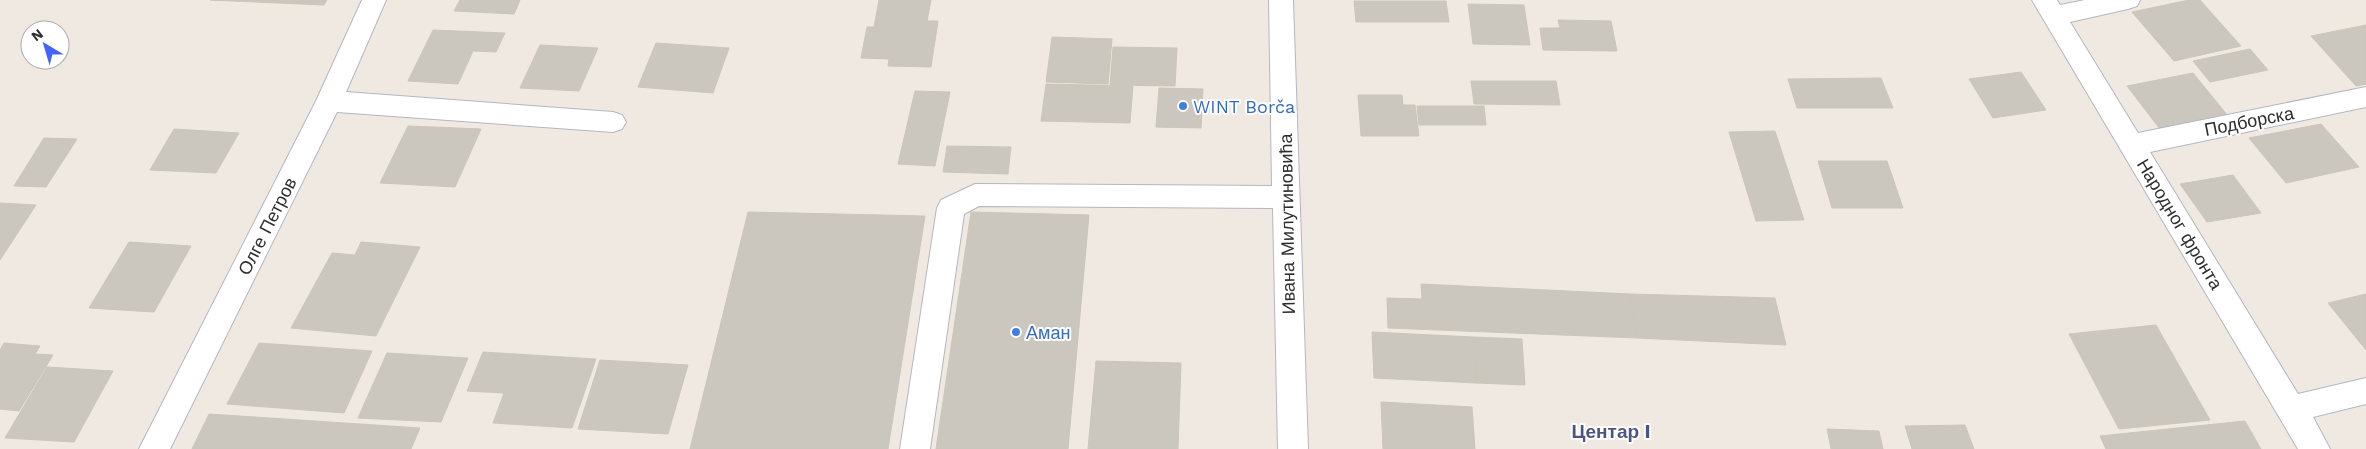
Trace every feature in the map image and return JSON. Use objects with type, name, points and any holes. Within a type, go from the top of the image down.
[{"type":"street","name":"Олге Петров","points":[[154,449],[329,101],[374,0]]},
{"type":"street","name":"Ивана Милутиновића","points":[[1281,0],[1292,449]]},
{"type":"street","points":[[2048,8],[2128,0]]},
{"type":"street","name":"Народног фронта","points":[[2048,8],[2315,449]]},
{"type":"street","name":"Подборска","points":[[2132,144],[2366,98]]},
{"type":"street","points":[[329,101],[613,122]]},
{"type":"street","points":[[915,449],[951,208],[975,195],[1287,197]]},
{"type":"street","points":[[2291,409],[2366,391]]},
{"type":"building","points":[[210,0],[327,0],[324,5]]},
{"type":"building","points":[[460,0],[520,0],[514,14],[454,11]]},
{"type":"building","points":[[879,0],[931,0],[927,21],[938,21],[931,67],[888,66],[889,59],[861,58],[867,27],[874,27]]},
{"type":"building","points":[[2189,0],[2200,0],[2241,46],[2174,61],[2132,12]]},
{"type":"building","points":[[1354,1],[1446,1],[1449,22],[1356,22]]},
{"type":"building","points":[[1468,4],[1524,5],[1530,45],[1473,44]]},
{"type":"building","points":[[1558,20],[1611,21],[1617,51],[1543,50],[1540,28],[1560,28]]},
{"type":"building","points":[[2366,25],[2366,84],[2356,86],[2311,36]]},
{"type":"building","points":[[433,30],[505,33],[496,52],[473,51],[458,84],[408,81]]},
{"type":"building","points":[[1052,37],[1112,39],[1108,84],[1046,82]]},
{"type":"building","points":[[656,43],[729,48],[713,93],[638,87]]},
{"type":"building","points":[[540,45],[598,48],[579,91],[520,88]]},
{"type":"building","points":[[1113,47],[1177,48],[1175,86],[1110,85]]},
{"type":"building","points":[[2250,49],[2268,70],[2210,82],[2193,61]]},
{"type":"building","points":[[2021,72],[2046,110],[1993,118],[1969,79]]},
{"type":"building","points":[[2193,73],[2228,116],[2160,129],[2127,86]]},
{"type":"building","points":[[1881,78],[1893,108],[1797,108],[1788,79]]},
{"type":"building","points":[[1471,81],[1556,81],[1560,105],[1474,104]]},
{"type":"building","points":[[1046,84],[1133,86],[1130,123],[1041,121]]},
{"type":"building","points":[[1159,88],[1203,89],[1201,128],[1156,127]]},
{"type":"building","points":[[915,91],[950,92],[935,166],[898,164]]},
{"type":"building","points":[[1358,95],[1402,95],[1403,105],[1415,105],[1419,136],[1361,136]]},
{"type":"building","points":[[1417,106],[1484,106],[1486,125],[1419,125]]},
{"type":"building","points":[[2321,124],[2359,167],[2286,183],[2249,138]]},
{"type":"building","points":[[408,126],[481,129],[455,187],[380,183]]},
{"type":"building","points":[[174,129],[239,133],[216,173],[150,170]]},
{"type":"building","points":[[1775,131],[1804,220],[1756,221],[1729,132]]},
{"type":"building","points":[[44,138],[77,139],[46,187],[14,186]]},
{"type":"building","points":[[947,146],[1011,147],[1008,174],[943,172]]},
{"type":"building","points":[[1818,161],[1887,161],[1903,208],[1832,208]]},
{"type":"building","points":[[2233,175],[2261,213],[2207,222],[2180,184]]},
{"type":"building","points":[[0,203],[36,205],[0,260]]},
{"type":"building","points":[[748,212],[925,216],[888,449],[690,449]]},
{"type":"building","name":"Аман","points":[[971,212],[1089,215],[1068,449],[936,449]]},
{"type":"building","points":[[129,242],[191,246],[154,312],[89,308]]},
{"type":"building","points":[[361,242],[420,247],[376,336],[291,328],[332,253],[355,255]]},
{"type":"building","points":[[1421,284],[1630,294],[1637,338],[1388,328],[1387,298],[1422,299]]},
{"type":"building","points":[[1630,294],[1775,298],[1786,345],[1637,338]]},
{"type":"building","points":[[2366,294],[2366,350],[2328,303]]},
{"type":"building","points":[[2156,325],[2210,420],[2119,429],[2069,334]]},
{"type":"building","points":[[1372,332],[1473,337],[1477,383],[1374,378]]},
{"type":"building","points":[[1473,337],[1522,339],[1525,385],[1477,383]]},
{"type":"building","points":[[4,343],[40,346],[35,354],[53,355],[19,411],[0,409],[0,350]]},
{"type":"building","points":[[259,343],[372,351],[344,413],[227,404]]},
{"type":"building","points":[[483,352],[596,359],[572,428],[493,423],[504,393],[467,391]]},
{"type":"building","points":[[387,353],[468,358],[441,422],[358,418]]},
{"type":"building","points":[[600,360],[688,365],[668,434],[578,429]]},
{"type":"building","name":"Аман","points":[[1096,361],[1181,363],[1178,449],[1088,449]]},
{"type":"building","points":[[47,367],[113,371],[74,442],[5,438]]},
{"type":"building","points":[[1381,402],[1472,407],[1475,449],[1383,449]]},
{"type":"building","points":[[209,414],[420,428],[411,449],[192,449]]},
{"type":"building","points":[[2245,421],[2261,449],[2106,449],[2100,436]]},
{"type":"building","points":[[1965,425],[1974,449],[1912,449],[1905,426]]},
{"type":"building","points":[[1827,429],[1879,431],[1883,449],[1831,449]]},
{"type":"place","name":"WINT Borča","points":[[1183,106]]},
{"type":"place","name":"Аман","points":[[1016,332]]},
{"type":"district","name":"Центар I","points":[[1611,431]]}]
